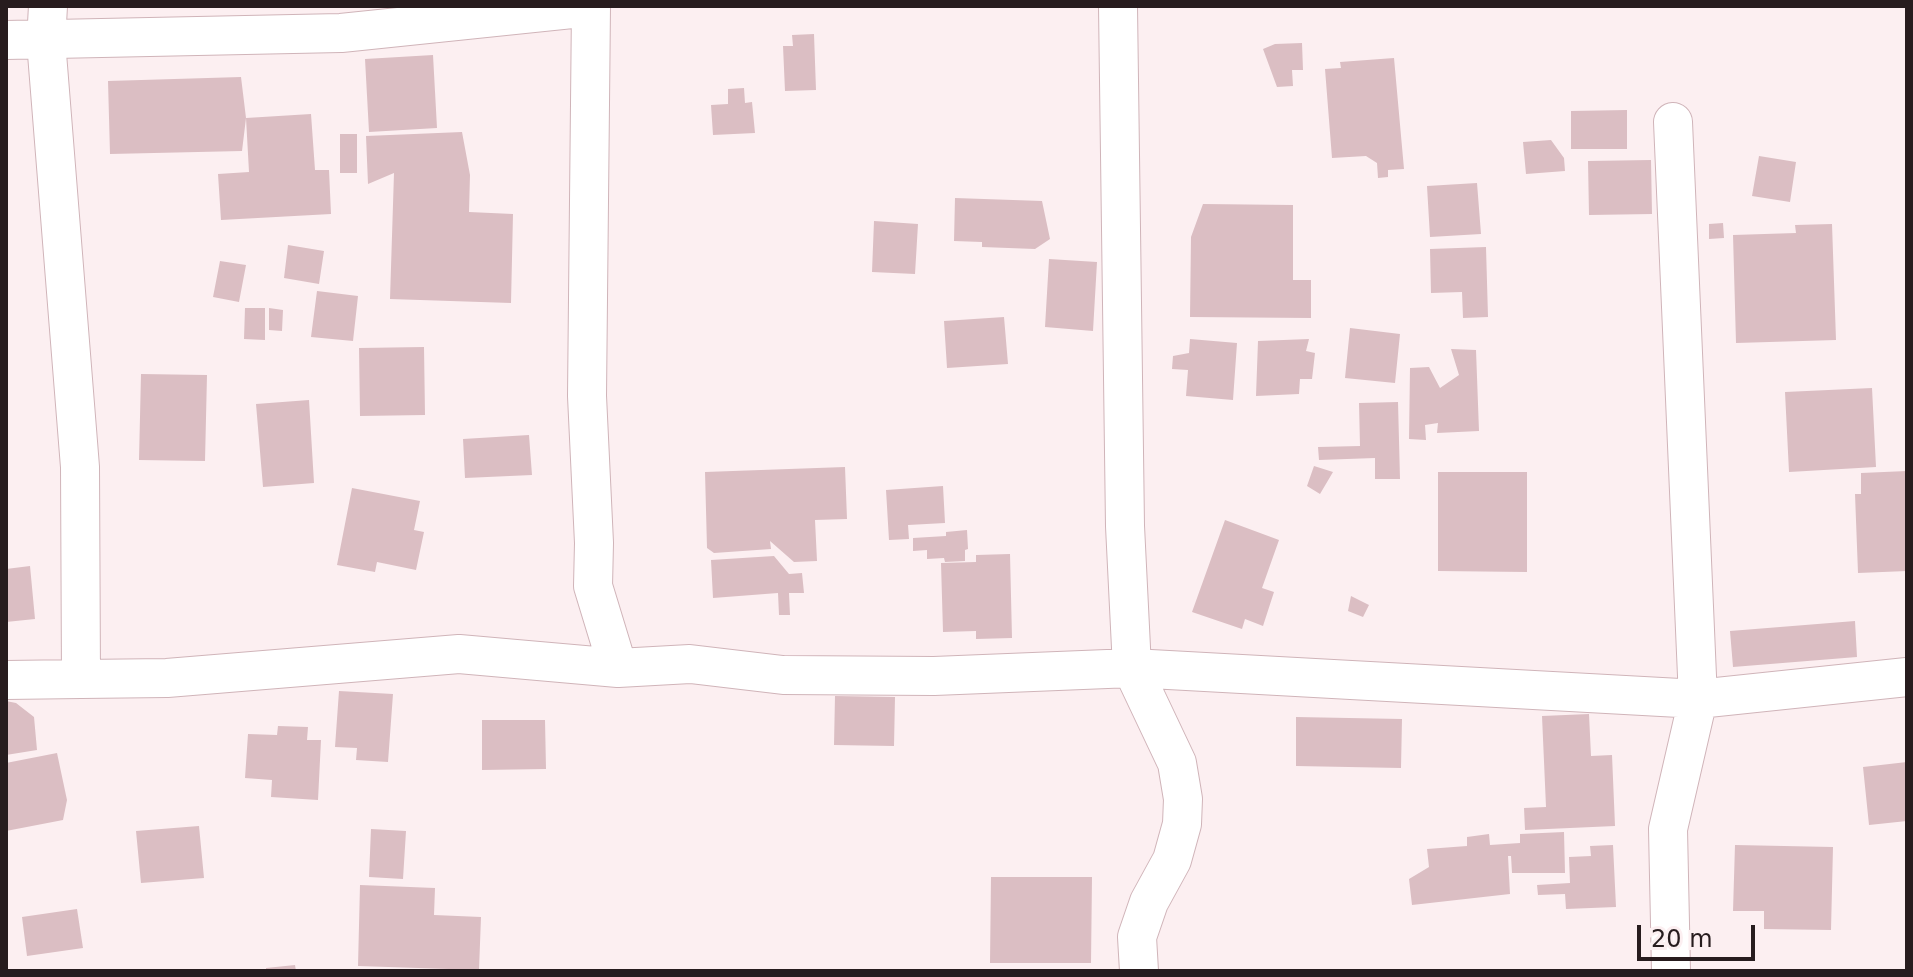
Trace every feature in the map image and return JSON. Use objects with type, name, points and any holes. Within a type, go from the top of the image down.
[{"type":"street","points":[[1118,6],[1125,526],[1132,668],[1177,763],[1183,799],[1182,824],[1172,860],[1149,902],[1137,937],[1139,971]]},
{"type":"street","points":[[6,40],[47,23],[341,33],[591,7],[587,396],[593,586],[618,668]]},
{"type":"street","points":[[47,23],[80,467],[81,679]]},
{"type":"street","points":[[1671,971],[1668,829],[1698,699],[1673,122]]},
{"type":"street","points":[[6,680],[167,678],[459,654],[618,668],[690,664],[783,675],[934,676],[1132,668],[1698,699],[1907,677]]},
{"type":"building","points":[[814,34],[816,90],[785,91],[783,46],[793,46],[792,35]]},
{"type":"building","points":[[1302,43],[1303,70],[1292,70],[1293,86],[1277,87],[1263,49],[1275,44]]},
{"type":"building","points":[[433,55],[437,128],[369,132],[365,59]]},
{"type":"building","points":[[1394,58],[1404,169],[1388,170],[1388,177],[1378,178],[1377,163],[1366,156],[1332,158],[1325,69],[1341,68],[1340,62]]},
{"type":"building","points":[[241,77],[246,118],[242,151],[110,154],[108,81]]},
{"type":"building","points":[[744,88],[745,103],[752,102],[755,133],[713,135],[711,105],[728,104],[728,89]]},
{"type":"building","points":[[1627,110],[1627,149],[1571,149],[1571,111]]},
{"type":"building","points":[[311,114],[315,170],[329,170],[331,214],[221,220],[218,174],[249,172],[246,118]]},
{"type":"building","points":[[462,132],[470,175],[469,212],[513,214],[511,303],[390,299],[394,173],[368,184],[366,136]]},
{"type":"building","points":[[340,134],[357,134],[357,173],[340,173]]},
{"type":"building","points":[[1551,140],[1564,158],[1565,171],[1526,174],[1523,142]]},
{"type":"building","points":[[1759,156],[1796,162],[1790,202],[1752,196]]},
{"type":"building","points":[[1651,160],[1652,214],[1589,215],[1588,161]]},
{"type":"building","points":[[1477,183],[1481,234],[1430,237],[1427,186]]},
{"type":"building","points":[[955,198],[1042,201],[1050,239],[1035,249],[982,247],[982,242],[954,241]]},
{"type":"building","points":[[1203,204],[1293,205],[1293,280],[1311,280],[1311,318],[1190,317],[1191,237]]},
{"type":"building","points":[[874,221],[918,224],[915,274],[872,272]]},
{"type":"building","points":[[1723,223],[1724,238],[1709,239],[1709,224]]},
{"type":"building","points":[[1832,224],[1836,340],[1736,343],[1733,235],[1796,233],[1795,225]]},
{"type":"building","points":[[288,245],[324,251],[319,284],[284,278]]},
{"type":"building","points":[[1486,247],[1488,317],[1463,318],[1462,292],[1431,293],[1430,249]]},
{"type":"building","points":[[1049,259],[1097,262],[1093,331],[1045,327]]},
{"type":"building","points":[[220,261],[246,265],[239,302],[213,297]]},
{"type":"building","points":[[317,291],[358,296],[353,341],[311,337]]},
{"type":"building","points":[[245,308],[265,308],[265,340],[244,339]]},
{"type":"building","points":[[269,308],[283,310],[282,331],[269,330]]},
{"type":"building","points":[[1004,317],[1008,364],[947,368],[944,321]]},
{"type":"building","points":[[1350,328],[1400,334],[1395,383],[1345,378]]},
{"type":"building","points":[[1190,339],[1237,343],[1233,400],[1186,396],[1188,370],[1172,369],[1173,356],[1189,353]]},
{"type":"building","points":[[1309,339],[1306,351],[1315,353],[1312,379],[1300,379],[1299,394],[1256,396],[1258,341]]},
{"type":"building","points":[[424,347],[425,415],[360,416],[359,348]]},
{"type":"building","points":[[1451,349],[1476,350],[1479,431],[1437,433],[1438,423],[1425,425],[1426,440],[1409,439],[1410,368],[1429,367],[1440,388],[1459,375]]},
{"type":"building","points":[[141,374],[207,375],[205,461],[139,460]]},
{"type":"building","points":[[1872,388],[1876,467],[1789,472],[1785,392]]},
{"type":"building","points":[[309,400],[314,483],[263,487],[256,404]]},
{"type":"building","points":[[1398,402],[1400,479],[1375,479],[1375,458],[1319,460],[1318,447],[1360,446],[1359,403]]},
{"type":"building","points":[[529,435],[532,475],[465,478],[463,439]]},
{"type":"building","points":[[1314,466],[1333,472],[1320,494],[1307,486]]},
{"type":"building","points":[[845,467],[847,519],[815,520],[817,561],[794,562],[770,541],[771,549],[714,553],[707,548],[705,472]]},
{"type":"building","points":[[1907,471],[1907,571],[1858,573],[1855,494],[1861,494],[1861,473]]},
{"type":"building","points":[[1438,472],[1527,472],[1527,572],[1438,571]]},
{"type":"building","points":[[943,486],[945,523],[908,525],[909,539],[889,540],[886,490]]},
{"type":"building","points":[[352,488],[420,501],[414,530],[424,532],[416,570],[377,562],[375,572],[337,565]]},
{"type":"building","points":[[1225,520],[1279,540],[1262,588],[1274,592],[1263,626],[1245,619],[1242,629],[1192,612]]},
{"type":"building","points":[[967,530],[965,561],[927,559],[927,550],[913,551],[913,538],[946,536],[946,532]]},
{"type":"building","points":[[1010,554],[1012,638],[976,639],[976,631],[943,632],[941,563],[976,562],[976,555]]},
{"type":"building","points":[[774,556],[789,574],[802,573],[804,593],[789,593],[790,615],[779,615],[778,593],[713,598],[711,560]]},
{"type":"building","points":[[30,566],[35,619],[6,622],[6,569]]},
{"type":"building","points":[[1351,596],[1369,605],[1363,617],[1348,611]]},
{"type":"building","points":[[1855,621],[1857,657],[1733,667],[1730,631]]},
{"type":"building","points":[[339,691],[393,694],[388,762],[356,760],[357,748],[335,747]]},
{"type":"building","points":[[835,696],[895,697],[894,746],[834,745]]},
{"type":"building","points":[[6,701],[16,703],[34,717],[37,750],[6,755]]},
{"type":"building","points":[[1589,714],[1591,756],[1612,755],[1615,826],[1525,830],[1524,808],[1546,807],[1542,716]]},
{"type":"building","points":[[1296,717],[1402,719],[1401,768],[1296,766]]},
{"type":"building","points":[[482,720],[545,720],[546,769],[482,770]]},
{"type":"building","points":[[278,726],[308,727],[307,740],[321,740],[318,800],[271,797],[272,780],[245,778],[248,734],[277,735]]},
{"type":"building","points":[[57,753],[67,800],[63,820],[6,831],[6,763]]},
{"type":"building","points":[[1907,762],[1907,821],[1869,825],[1863,767]]},
{"type":"building","points":[[199,826],[204,878],[141,883],[136,831]]},
{"type":"building","points":[[371,829],[406,831],[403,879],[369,877]]},
{"type":"building","points":[[1564,832],[1565,873],[1512,873],[1511,856],[1508,856],[1510,894],[1412,905],[1409,879],[1429,867],[1427,849],[1467,846],[1467,837],[1489,834],[1490,845],[1520,843],[1520,834]]},
{"type":"building","points":[[1613,845],[1616,907],[1566,909],[1565,894],[1538,895],[1537,885],[1570,883],[1569,857],[1591,856],[1590,846]]},
{"type":"building","points":[[1735,845],[1833,847],[1831,930],[1764,929],[1764,911],[1733,911]]},
{"type":"building","points":[[991,877],[1092,877],[1091,963],[990,963]]},
{"type":"building","points":[[360,885],[435,888],[434,915],[481,917],[479,970],[358,966]]},
{"type":"building","points":[[77,909],[83,948],[27,956],[22,917]]},
{"type":"building","points":[[295,965],[296,971],[266,971],[266,968]]}]
